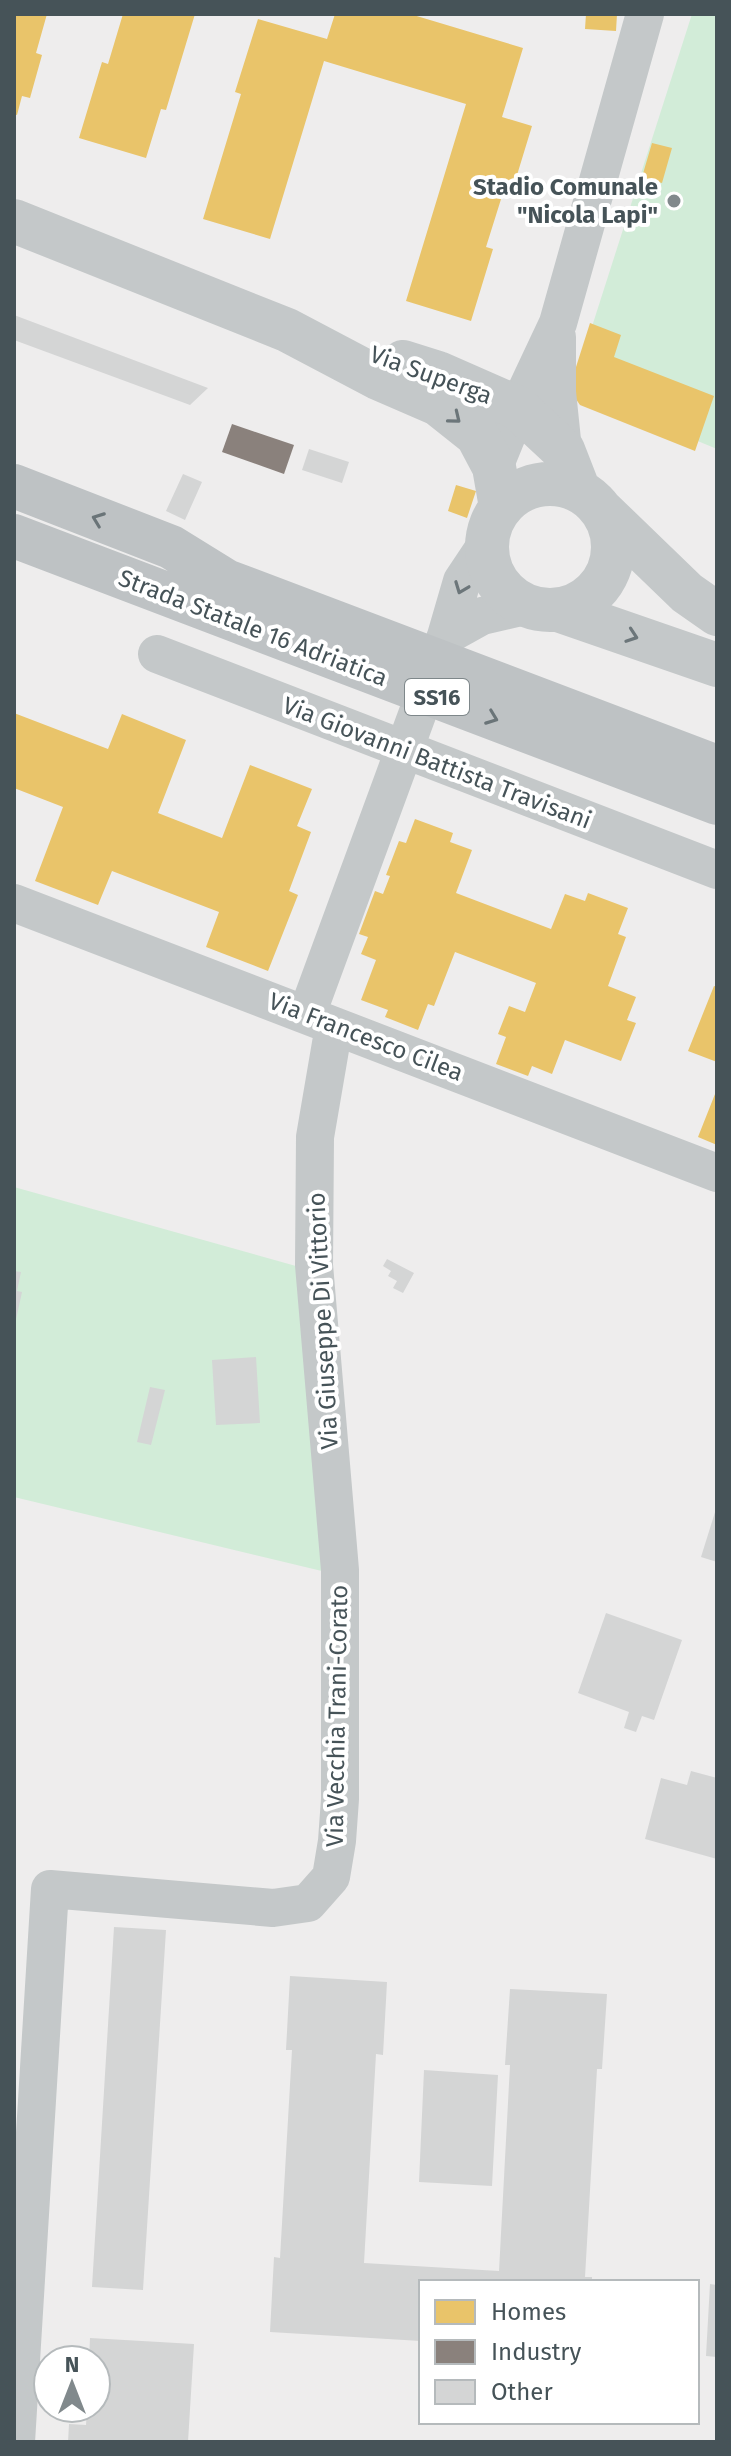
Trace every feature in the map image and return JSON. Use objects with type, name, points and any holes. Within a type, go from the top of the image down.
[{"type":"highway","name":"Strada Statale 16 Adriatica","points":[[14,486],[171,547],[226,581],[717,767]]},
{"type":"highway","name":"Strada Statale 16 Adriatica","points":[[14,536],[717,803]]},
{"type":"highway","name":"SS16","points":[[171,547],[236,562],[717,746]]},
{"type":"street","points":[[493,506],[518,408],[558,323],[645,14]]},
{"type":"street","name":"Via Superga","points":[[14,221],[287,330],[438,373],[518,408],[563,450],[590,500],[611,529],[614,551],[608,572],[597,591],[579,604],[542,608]]},
{"type":"street","points":[[558,323],[557,392],[563,450]]},
{"type":"street","name":"Via Superga","points":[[287,330],[378,378],[438,404],[477,435],[493,506],[488,564],[496,581],[509,596],[717,665]]},
{"type":"street","points":[[493,506],[537,485],[558,485],[590,500]]},
{"type":"street","name":"Via Superga","points":[[590,500],[687,593],[717,614]]},
{"type":"street","name":"Via Giuseppe Di Vittorio","points":[[340,1570],[314,1265],[315,1137],[321,1020],[403,750],[446,636],[462,581],[493,506]]},
{"type":"street","points":[[446,636],[482,616],[542,608]]},
{"type":"street","name":"Via Giovanni Battista Travisani","points":[[157,654],[717,870]]},
{"type":"street","name":"Via Francesco Cilea","points":[[14,903],[717,1173]]},
{"type":"street","name":"Via Vecchia Trani-Corato","points":[[16,2442],[50,1889],[273,1908],[308,1903],[331,1877],[337,1841],[340,1799],[340,1570]]},
{"type":"green space","name":"Stadio Comunale \"Nicola Lapi\"","points":[[692,14],[717,14],[717,449],[572,389]]},
{"type":"green space","points":[[14,1187],[303,1268],[326,1572],[14,1497]]},
{"type":"building: Homes","points":[[14,14],[47,14],[36,53],[42,55],[30,98],[22,96],[17,115],[14,114]]},
{"type":"building: Homes","points":[[123,14],[195,14],[166,110],[161,109],[146,158],[79,138],[102,62],[108,64]]},
{"type":"building: Homes","points":[[335,14],[410,14],[523,48],[502,117],[532,126],[510,198],[502,196],[486,247],[493,249],[471,321],[406,301],[466,104],[324,61],[270,239],[203,219],[241,94],[235,92],[258,19],[327,39]]},
{"type":"building: Homes","points":[[586,14],[617,14],[616,31],[585,29]]},
{"type":"building: Homes","points":[[652,143],[672,148],[662,183],[642,177]]},
{"type":"building: Homes","points":[[590,323],[621,335],[614,357],[714,396],[695,451],[580,405],[569,389]]},
{"type":"building: Homes","points":[[456,485],[476,491],[467,518],[448,511]]},
{"type":"building: Homes","points":[[14,713],[108,749],[122,714],[186,740],[158,813],[222,838],[250,765],[312,789],[297,826],[311,832],[289,891],[298,895],[268,971],[206,947],[219,912],[112,871],[98,905],[35,881],[63,807],[14,788]]},
{"type":"building: Homes","points":[[415,819],[453,833],[450,842],[472,850],[456,893],[551,929],[565,894],[585,901],[588,893],[628,908],[618,934],[626,937],[608,986],[636,997],[627,1020],[636,1023],[621,1061],[565,1040],[552,1074],[532,1066],[528,1076],[496,1064],[506,1037],[498,1034],[509,1006],[525,1012],[536,983],[455,952],[434,1006],[428,1004],[418,1030],[385,1017],[388,1010],[361,1000],[376,960],[361,954],[368,937],[359,934],[375,891],[383,894],[390,876],[386,875],[399,841],[406,843]]},
{"type":"building: Homes","points":[[714,986],[717,987],[717,1062],[688,1051]]},
{"type":"building: Homes","points":[[717,1089],[717,1145],[698,1137]]},
{"type":"building: Industry","points":[[232,424],[294,445],[284,474],[222,452]]},
{"type":"building: Other","points":[[14,315],[208,388],[190,405],[14,340]]},
{"type":"building: Other","points":[[309,449],[349,462],[342,483],[302,470]]},
{"type":"building: Other","points":[[183,474],[202,482],[185,520],[166,511]]},
{"type":"building: Other","points":[[387,1259],[414,1273],[403,1293],[393,1288],[397,1281],[388,1276],[391,1271],[383,1266]]},
{"type":"building: Other","points":[[14,1271],[21,1272],[17,1291],[22,1292],[15,1324]]},
{"type":"building: Other","points":[[256,1357],[260,1423],[216,1425],[212,1360]]},
{"type":"building: Other","points":[[150,1387],[165,1390],[151,1445],[137,1442]]},
{"type":"building: Other","points":[[717,1509],[717,1562],[701,1557]]},
{"type":"building: Other","points":[[606,1613],[682,1640],[654,1720],[642,1716],[636,1732],[624,1728],[629,1712],[578,1693]]},
{"type":"building: Other","points":[[691,1771],[717,1778],[717,1859],[645,1839],[661,1778],[687,1785]]},
{"type":"building: Other","points":[[114,1927],[166,1930],[143,2290],[92,2287]]},
{"type":"building: Other","points":[[290,1976],[387,1982],[383,2055],[376,2054],[364,2263],[499,2271],[510,2065],[505,2065],[510,1989],[607,1994],[602,2069],[597,2069],[585,2277],[592,2277],[592,2280],[419,2280],[419,2341],[270,2332],[274,2257],[280,2258],[292,2050],[286,2050]]},
{"type":"building: Other","points":[[424,2070],[498,2075],[492,2186],[419,2182]]},
{"type":"building: Other","points":[[710,2284],[717,2285],[717,2357],[706,2356]]},
{"type":"building: Other","points":[[90,2338],[194,2344],[188,2442],[68,2442],[69,2424],[112,2424],[112,2344],[90,2344]]},
{"type":"place","name":"Stadio Comunale \"Nicola Lapi\"","points":[[674,201]]}]
